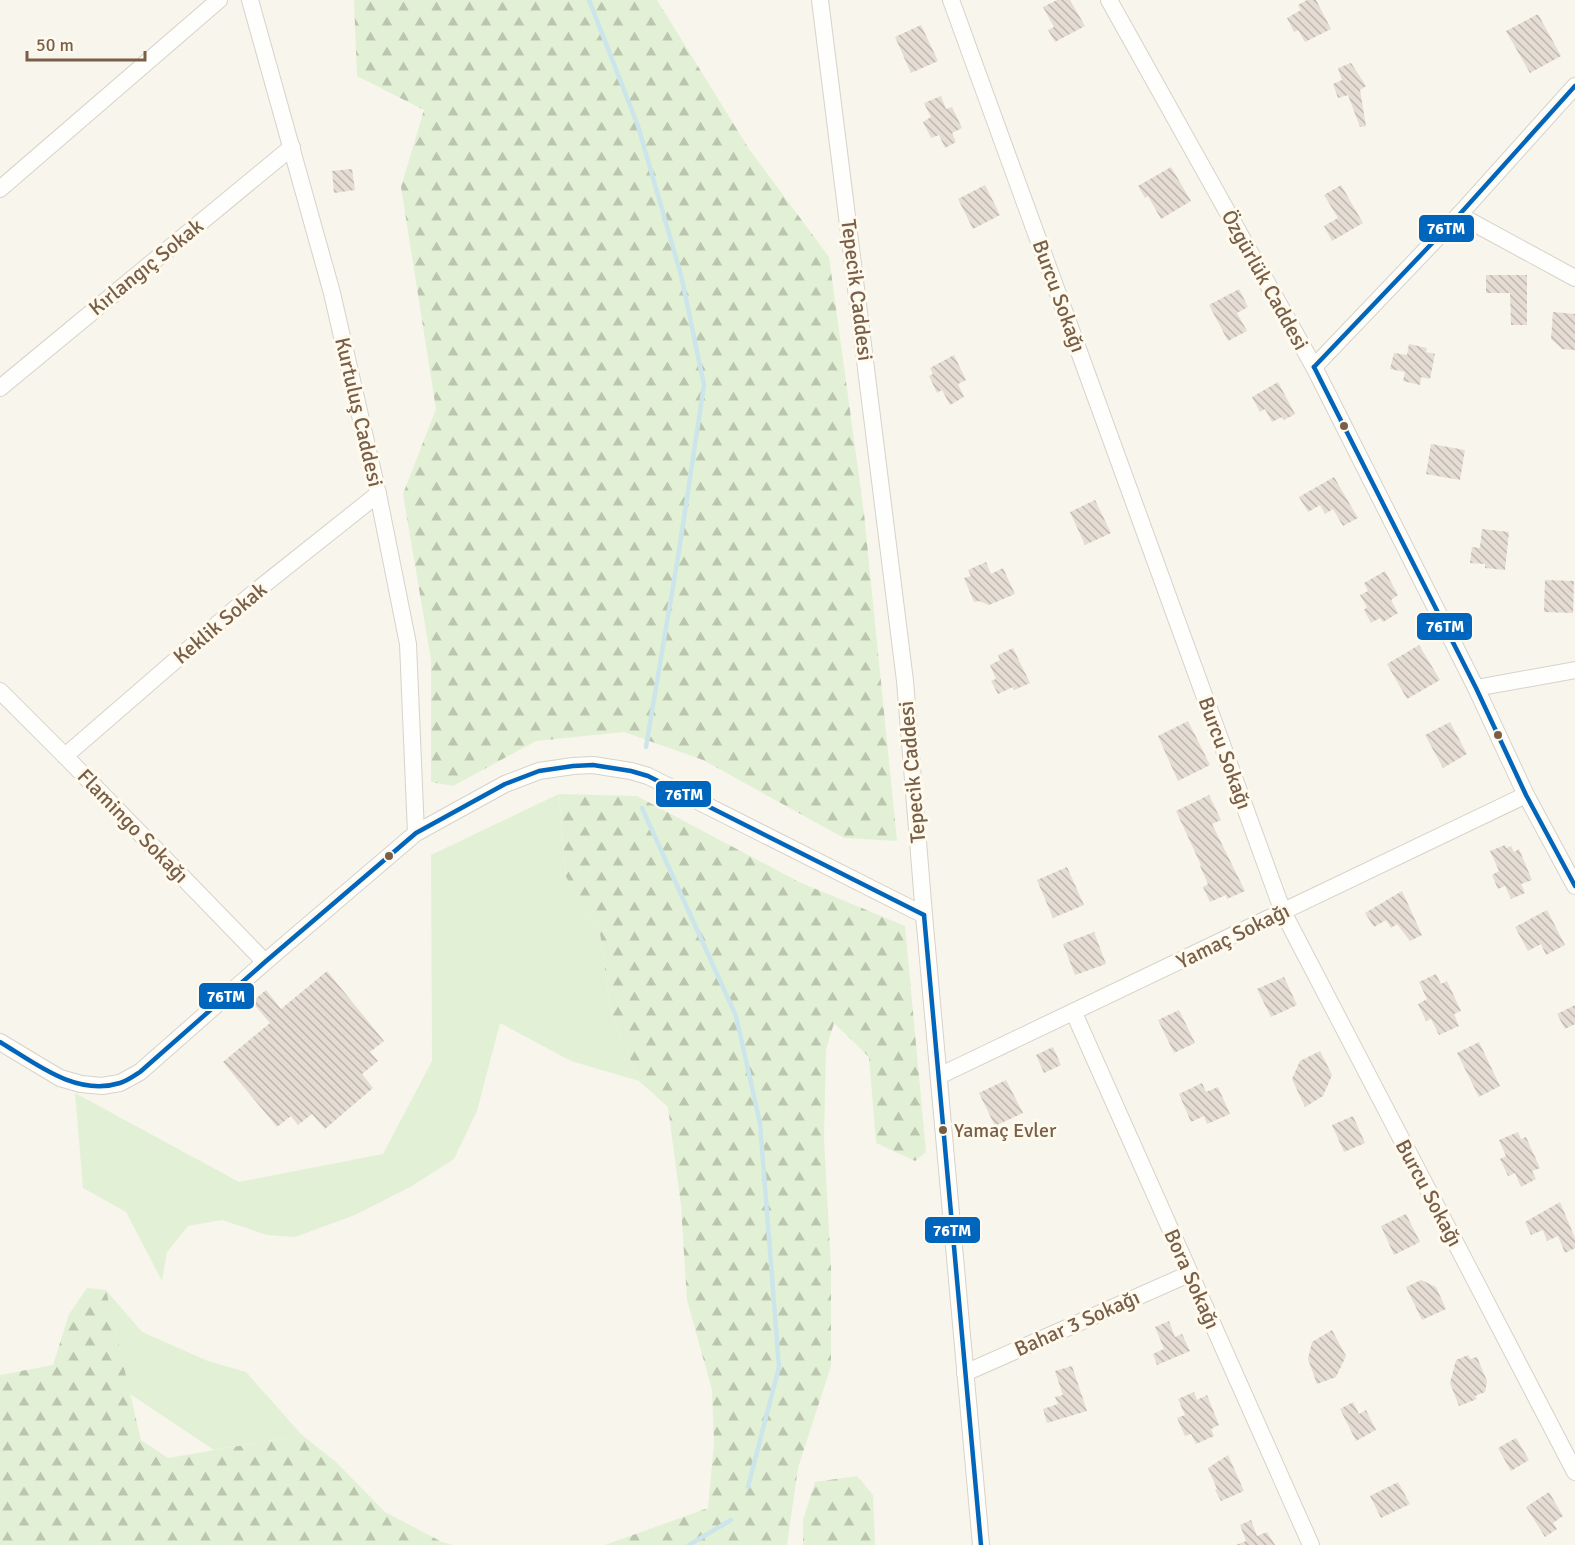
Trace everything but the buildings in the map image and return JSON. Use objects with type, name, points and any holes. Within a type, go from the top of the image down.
[{"type":"street","points":[[0,189],[219,0]]},
{"type":"street","name":"Kurtuluş Caddesi","points":[[250,0],[332,293],[378,494],[408,644],[416,833]]},
{"type":"street","name":"Burcu Sokağı","points":[[951,0],[1283,912],[1575,1472]]},
{"type":"street","name":"Özgürlük Caddesi","points":[[1109,0],[1314,367],[1476,688],[1526,795],[1575,886]]},
{"type":"street","name":"Tepecik Caddesi","points":[[825,1],[905,681],[981,1545]]},
{"type":"street","points":[[1314,367],[1459,215],[1575,86]]},
{"type":"street","name":"Kırlangıç Sokak","points":[[0,388],[292,147]]},
{"type":"street","points":[[1459,215],[1575,278]]},
{"type":"street","name":"Keklik Sokak","points":[[65,756],[251,595],[378,494]]},
{"type":"street","points":[[1476,688],[1575,670]]},
{"type":"street","name":"Flamingo Sokağı","points":[[0,692],[265,962]]},
{"type":"street","points":[[0,1042],[60,1078],[81,1084],[102,1086],[120,1083],[140,1072],[416,833],[505,784],[539,771],[573,766],[593,765],[648,776],[924,915]]},
{"type":"street","name":"Yamaç Sokağı","points":[[939,1076],[1526,795]]},
{"type":"street","name":"Bora Sokağı","points":[[1074,1013],[1311,1545]]},
{"type":"street","name":"Bahar 3 Sokağı","points":[[965,1373],[1189,1274]]},
{"type":"green space","points":[[354,0],[657,0],[749,149],[829,257],[864,513],[897,841],[844,838],[703,760],[624,732],[536,741],[453,786],[431,782],[431,660],[403,494],[436,409],[401,187],[424,110],[357,76]]},
{"type":"green space","points":[[559,794],[566,877],[600,933],[611,1012],[639,1081],[571,1061],[500,1023],[477,1111],[454,1159],[412,1186],[355,1215],[295,1237],[267,1235],[222,1220],[188,1226],[167,1252],[162,1281],[126,1212],[83,1188],[75,1093],[239,1182],[383,1154],[432,1061],[431,855]]},
{"type":"green space","points":[[559,794],[637,796],[799,882],[905,926],[926,1152],[915,1161],[876,1143],[869,1057],[834,1023],[826,1050],[824,1138],[831,1268],[831,1366],[798,1468],[787,1545],[605,1545],[708,1508],[714,1443],[712,1390],[687,1300],[681,1206],[668,1107],[639,1081],[611,1012],[600,933],[566,877]]},
{"type":"green space","points":[[87,1288],[106,1290],[141,1440],[168,1458],[302,1435],[337,1463],[385,1512],[442,1542],[453,1545],[0,1545],[0,1375],[53,1365],[69,1314]]},
{"type":"green space","points":[[106,1290],[142,1332],[208,1361],[246,1372],[302,1435],[214,1450],[130,1394]]},
{"type":"green space","points":[[857,1476],[873,1495],[875,1545],[803,1545],[803,1520],[815,1482]]},
{"type":"waterway","points":[[589,0],[638,126],[681,275],[704,385],[646,747]]},
{"type":"waterway","points":[[642,808],[736,1016],[760,1123],[779,1367],[748,1487]]},
{"type":"waterway","points":[[689,1545],[731,1520]]},
{"type":"transit line","name":"76TM","points":[[1314,367],[1459,215],[1575,86]]},
{"type":"transit line","name":"76TM","points":[[1314,367],[1476,688],[1526,795],[1575,886]]},
{"type":"transit line","name":"76TM","points":[[0,1042],[42,1068],[72,1082],[104,1086],[125,1081],[140,1072],[416,833],[505,784],[539,771],[573,766],[593,765],[648,776],[924,915]]},
{"type":"transit line","name":"76TM","points":[[924,915],[981,1545]]},
{"type":"place","name":"Yamaç Evler","points":[[943,1130]]}]
